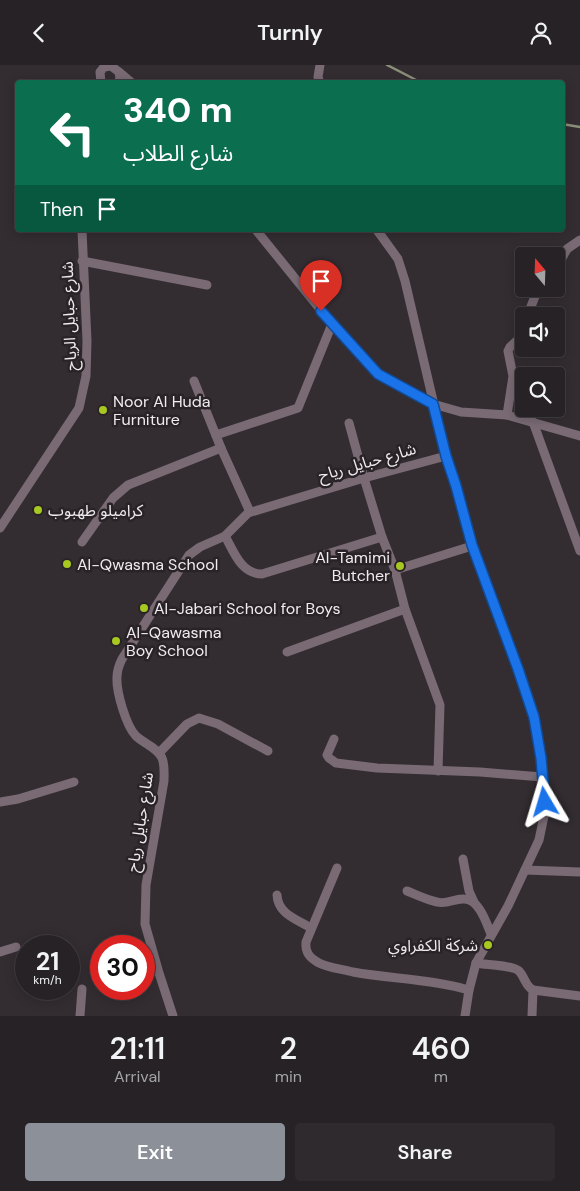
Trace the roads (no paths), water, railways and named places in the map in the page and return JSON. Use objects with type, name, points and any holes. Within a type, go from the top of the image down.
[{"type":"street","points":[[95,65],[100,80]]},
{"type":"street","points":[[319,80],[320,65]]},
{"type":"street","points":[[100,80],[100,72],[104,67],[115,68],[129,80]]},
{"type":"street","points":[[115,68],[119,80]]},
{"type":"street","name":"شارع حبايل الرياح","points":[[0,528],[79,408],[86,376],[87,341],[82,232]]},
{"type":"street","points":[[258,232],[332,324],[378,374],[433,404],[460,412],[508,415],[580,436]]},
{"type":"street","points":[[378,232],[398,259],[405,281],[446,456],[472,545],[534,717],[541,758],[545,802],[544,819],[539,840],[505,911],[476,963],[464,1016]]},
{"type":"street","points":[[565,253],[580,240]]},
{"type":"street","points":[[82,261],[206,285]]},
{"type":"street","points":[[216,435],[298,409],[332,324]]},
{"type":"street","points":[[508,415],[513,376],[508,351],[515,342]]},
{"type":"street","points":[[194,381],[221,449],[250,512]]},
{"type":"street","points":[[533,422],[580,551]]},
{"type":"street","points":[[348,423],[382,537],[395,570],[405,609],[440,705],[438,771]]},
{"type":"street","points":[[82,541],[113,499],[128,485],[221,449]]},
{"type":"street","name":"شارع حبايل رياح","points":[[173,1016],[158,973],[145,924],[146,885],[164,781],[162,758],[159,753],[140,739],[130,727],[117,684],[119,665],[189,555],[200,547],[225,536],[250,512],[446,456]]},
{"type":"street","points":[[225,536],[248,571],[258,574],[268,573],[382,537]]},
{"type":"street","points":[[395,570],[472,545]]},
{"type":"street","points":[[287,652],[405,609]]},
{"type":"street","points":[[159,753],[188,724],[199,717],[218,724],[268,751]]},
{"type":"street","points":[[334,739],[327,755],[336,763],[542,777]]},
{"type":"street","points":[[0,802],[18,799],[74,782]]},
{"type":"street","points":[[463,859],[469,891],[491,934]]},
{"type":"street","points":[[337,868],[311,928],[305,948],[311,957],[320,963],[332,967],[367,974],[447,984],[469,990]]},
{"type":"street","points":[[525,870],[580,872]]},
{"type":"street","points":[[407,891],[437,903],[464,899],[474,902]]},
{"type":"street","points":[[277,895],[281,910],[311,928]]},
{"type":"street","points":[[0,952],[15,947]]},
{"type":"street","points":[[476,963],[513,968],[520,972],[528,987],[533,990],[580,996]]},
{"type":"street","points":[[80,1016],[82,989]]},
{"type":"street","points":[[532,1016],[533,990]]},
{"type":"waterway","points":[[387,65],[416,80]]},
{"type":"waterway","points":[[565,124],[580,127]]},
{"type":"place","name":"Noor Al Huda Furniture","points":[[103,410]]},
{"type":"place","name":"كراميلو طهبوب","points":[[38,510]]},
{"type":"place","name":"Al-Qwasma School","points":[[67,564]]},
{"type":"place","name":"Al-Tamimi Butcher","points":[[400,566]]},
{"type":"place","name":"Al-Jabari School for Boys","points":[[144,608]]},
{"type":"place","name":"Al-Qawasma Boy School","points":[[116,641]]},
{"type":"place","name":"شركة الكفراوي","points":[[488,945]]}]
